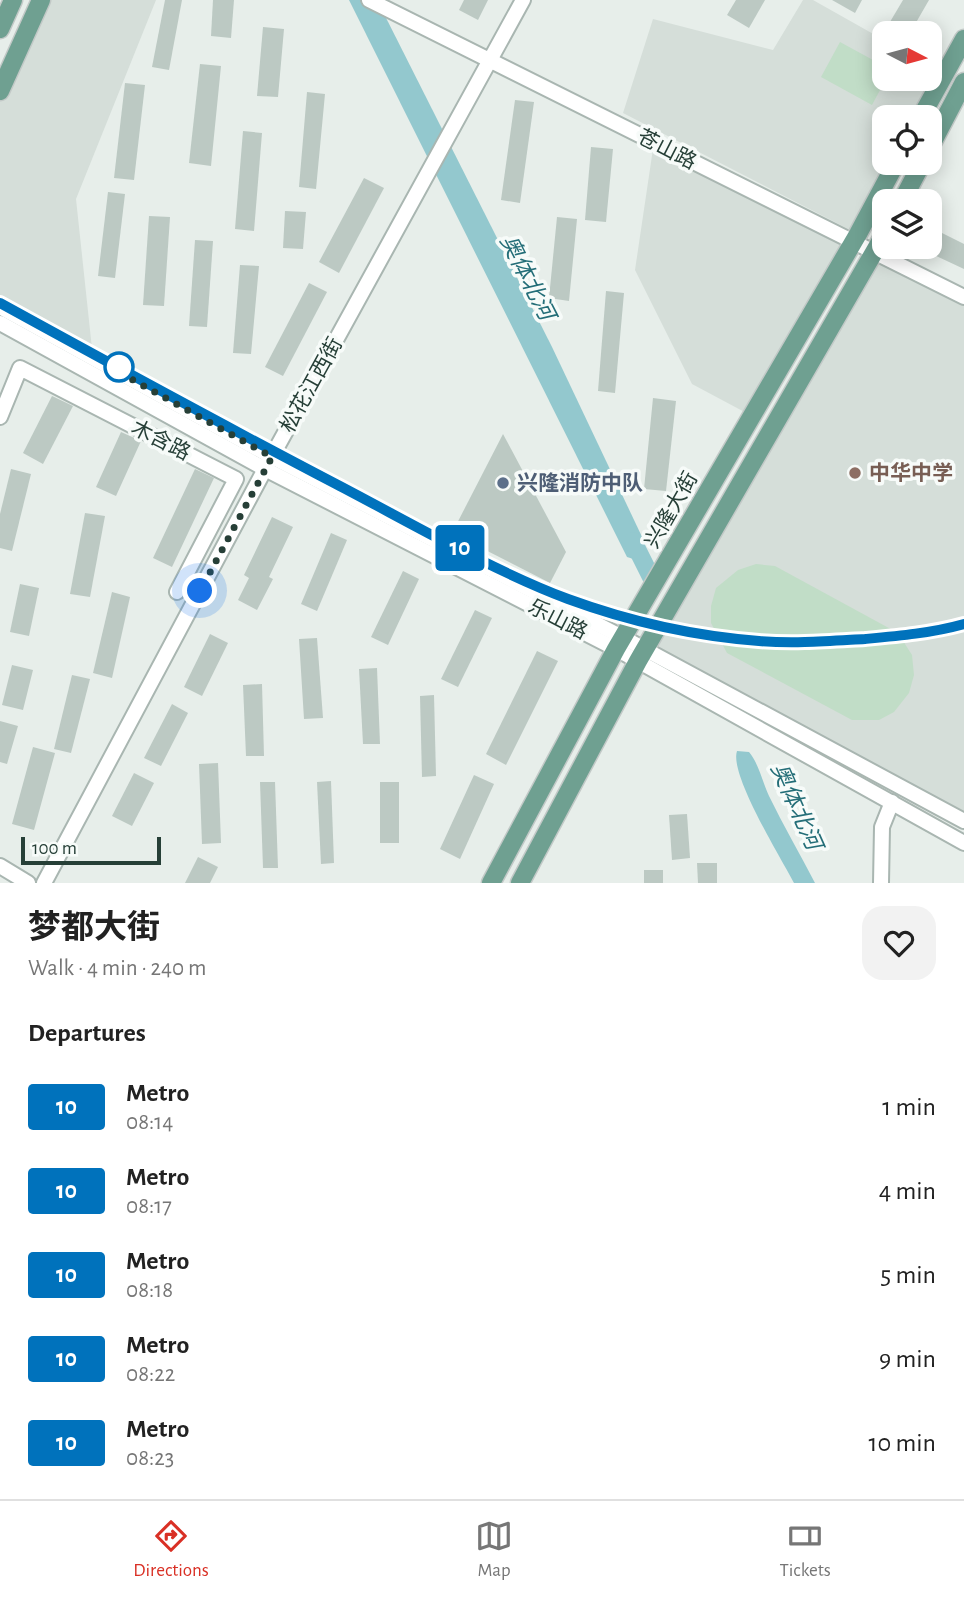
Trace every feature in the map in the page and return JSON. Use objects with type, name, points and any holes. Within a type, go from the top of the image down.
[{"type":"main road","points":[[0,29],[13,0]]},
{"type":"main road","points":[[0,90],[41,0]]},
{"type":"main road","points":[[928,105],[964,39]]},
{"type":"main road","points":[[942,124],[964,82]]},
{"type":"main road","name":"兴隆大街","points":[[491,883],[620,643],[856,238],[890,175]]},
{"type":"main road","points":[[520,883],[641,656],[872,256]]},
{"type":"street","name":"苍山路","points":[[369,0],[386,4],[856,238],[872,242]]},
{"type":"street","name":"松花江西街","points":[[44,883],[269,463],[523,0]]},
{"type":"street","name":"苍山路","points":[[903,259],[964,297]]},
{"type":"street","name":"苍山路","points":[[909,259],[964,287]]},
{"type":"street","name":"乐山路","points":[[0,307],[269,463]]},
{"type":"street","name":"乐山路","points":[[0,323],[620,643],[964,843]]},
{"type":"street","name":"木含路","points":[[0,417],[20,368],[236,479],[177,592]]},
{"type":"street","name":"乐山路","points":[[641,656],[964,821]]},
{"type":"street","points":[[881,883],[882,827],[892,802]]},
{"type":"street","points":[[0,866],[28,883]]},
{"type":"shaded area","points":[[41,0],[156,0],[76,199],[93,358],[0,307],[0,91]]},
{"type":"shaded area","points":[[803,0],[813,0],[872,33],[872,91],[936,91],[928,105],[872,105],[872,175],[890,175],[882,189],[872,189],[872,208],[858,234],[623,113],[653,19],[773,50]]},
{"type":"shaded area","points":[[654,142],[853,242],[752,416],[692,384],[635,270]]},
{"type":"shaded area","name":"中华中学","points":[[872,255],[872,259],[888,259],[964,297],[964,821],[643,649]]},
{"type":"green space","points":[[840,42],[872,59],[872,91],[880,91],[872,105],[821,77]]},
{"type":"green space","points":[[756,564],[775,566],[898,633],[912,655],[914,675],[909,693],[894,712],[879,720],[852,720],[727,653],[711,623],[711,606],[716,588],[738,570]]},
{"type":"water","points":[[349,0],[377,0],[552,347],[644,541],[643,562],[627,557]]},
{"type":"water","points":[[737,751],[749,752],[758,767],[774,807],[815,883],[794,883],[748,796],[737,762]]},
{"type":"building","points":[[165,0],[182,0],[169,70],[152,67]]},
{"type":"building","points":[[213,0],[234,0],[231,38],[211,36]]},
{"type":"building","points":[[464,0],[488,0],[478,20],[459,10]]},
{"type":"building","points":[[736,0],[765,0],[749,28],[727,15]]},
{"type":"building","points":[[832,0],[862,0],[855,13]]},
{"type":"building","points":[[903,0],[929,0],[917,21],[891,21]]},
{"type":"building","points":[[263,27],[284,29],[278,97],[257,96]]},
{"type":"building","points":[[200,64],[221,66],[211,166],[189,163]]},
{"type":"building","points":[[125,83],[145,85],[134,180],[114,178]]},
{"type":"building","points":[[307,92],[325,94],[316,189],[299,187]]},
{"type":"building","points":[[515,100],[534,102],[520,203],[501,200]]},
{"type":"building","points":[[243,131],[262,133],[254,231],[235,229]]},
{"type":"building","points":[[591,147],[613,149],[606,222],[585,220]]},
{"type":"building","points":[[364,178],[384,188],[339,273],[319,262]]},
{"type":"building","points":[[108,192],[125,194],[115,278],[98,276]]},
{"type":"building","points":[[285,211],[306,212],[303,249],[283,248]]},
{"type":"building","points":[[149,216],[170,217],[164,306],[143,305]]},
{"type":"building","points":[[557,217],[577,219],[569,301],[549,298]]},
{"type":"building","points":[[942,233],[964,244],[964,269],[942,259]]},
{"type":"building","points":[[195,240],[213,241],[207,327],[189,326]]},
{"type":"building","points":[[240,265],[259,266],[251,354],[233,353]]},
{"type":"building","points":[[309,283],[327,292],[283,376],[265,367]]},
{"type":"building","points":[[606,291],[624,293],[615,393],[598,391]]},
{"type":"building","points":[[52,396],[73,406],[43,464],[23,453]]},
{"type":"building","points":[[653,398],[676,401],[666,491],[644,489]]},
{"type":"building","points":[[121,432],[141,441],[116,496],[96,487]]},
{"type":"building","name":"兴隆消防中队","points":[[503,434],[566,552],[550,583],[452,533]]},
{"type":"building","points":[[11,469],[31,474],[12,551],[0,548],[0,514]]},
{"type":"building","points":[[195,469],[214,478],[172,567],[153,558]]},
{"type":"building","points":[[85,513],[105,516],[90,597],[70,594]]},
{"type":"building","points":[[272,517],[293,527],[269,577],[273,579],[257,610],[238,600],[249,578],[244,575]]},
{"type":"building","points":[[331,533],[347,540],[317,611],[301,604]]},
{"type":"building","points":[[403,571],[419,579],[388,645],[371,637]]},
{"type":"building","points":[[20,584],[39,588],[29,636],[10,632]]},
{"type":"building","points":[[112,592],[130,597],[112,678],[93,673]]},
{"type":"building","points":[[475,610],[492,618],[458,687],[441,679]]},
{"type":"building","points":[[210,634],[228,643],[202,696],[184,687]]},
{"type":"building","points":[[317,638],[323,718],[304,719],[299,639]]},
{"type":"building","points":[[537,651],[558,661],[506,765],[486,754]]},
{"type":"building","points":[[12,665],[33,670],[23,710],[2,705]]},
{"type":"building","points":[[377,668],[380,744],[363,744],[359,669]]},
{"type":"building","points":[[72,675],[90,679],[71,753],[54,749]]},
{"type":"building","points":[[262,684],[264,756],[246,756],[243,685]]},
{"type":"building","points":[[434,695],[436,776],[422,777],[420,696]]},
{"type":"building","points":[[172,704],[188,713],[161,766],[144,758]]},
{"type":"building","points":[[0,721],[18,726],[7,764],[0,762]]},
{"type":"building","points":[[33,747],[55,753],[34,830],[12,824]]},
{"type":"building","points":[[218,763],[221,843],[202,844],[199,764]]},
{"type":"building","points":[[134,773],[154,783],[132,826],[112,816]]},
{"type":"building","points":[[474,775],[494,784],[460,859],[440,849]]},
{"type":"building","points":[[331,781],[334,863],[321,864],[317,782]]},
{"type":"building","points":[[260,782],[275,782],[278,868],[263,868]]},
{"type":"building","points":[[380,782],[399,782],[399,843],[380,843]]},
{"type":"building","points":[[687,814],[690,858],[672,860],[669,815]]},
{"type":"building","points":[[198,857],[218,867],[210,883],[185,883]]},
{"type":"building","points":[[697,863],[717,863],[717,883],[698,883]]},
{"type":"building","points":[[644,870],[663,870],[663,883],[644,883]]},
{"type":"waterway","name":"奥体北河","points":[[633,541],[651,577]]},
{"type":"metro line","name":"10","points":[[0,303],[255,442],[492,564],[568,599],[637,620],[699,634],[760,641],[827,641],[886,637],[964,624]]},
{"type":"place","name":"中华中学","points":[[855,473]]},
{"type":"place","name":"兴隆消防中队","points":[[503,483]]},
{"type":"route","points":[[119,367],[115,370],[272,457],[200,591]]}]
